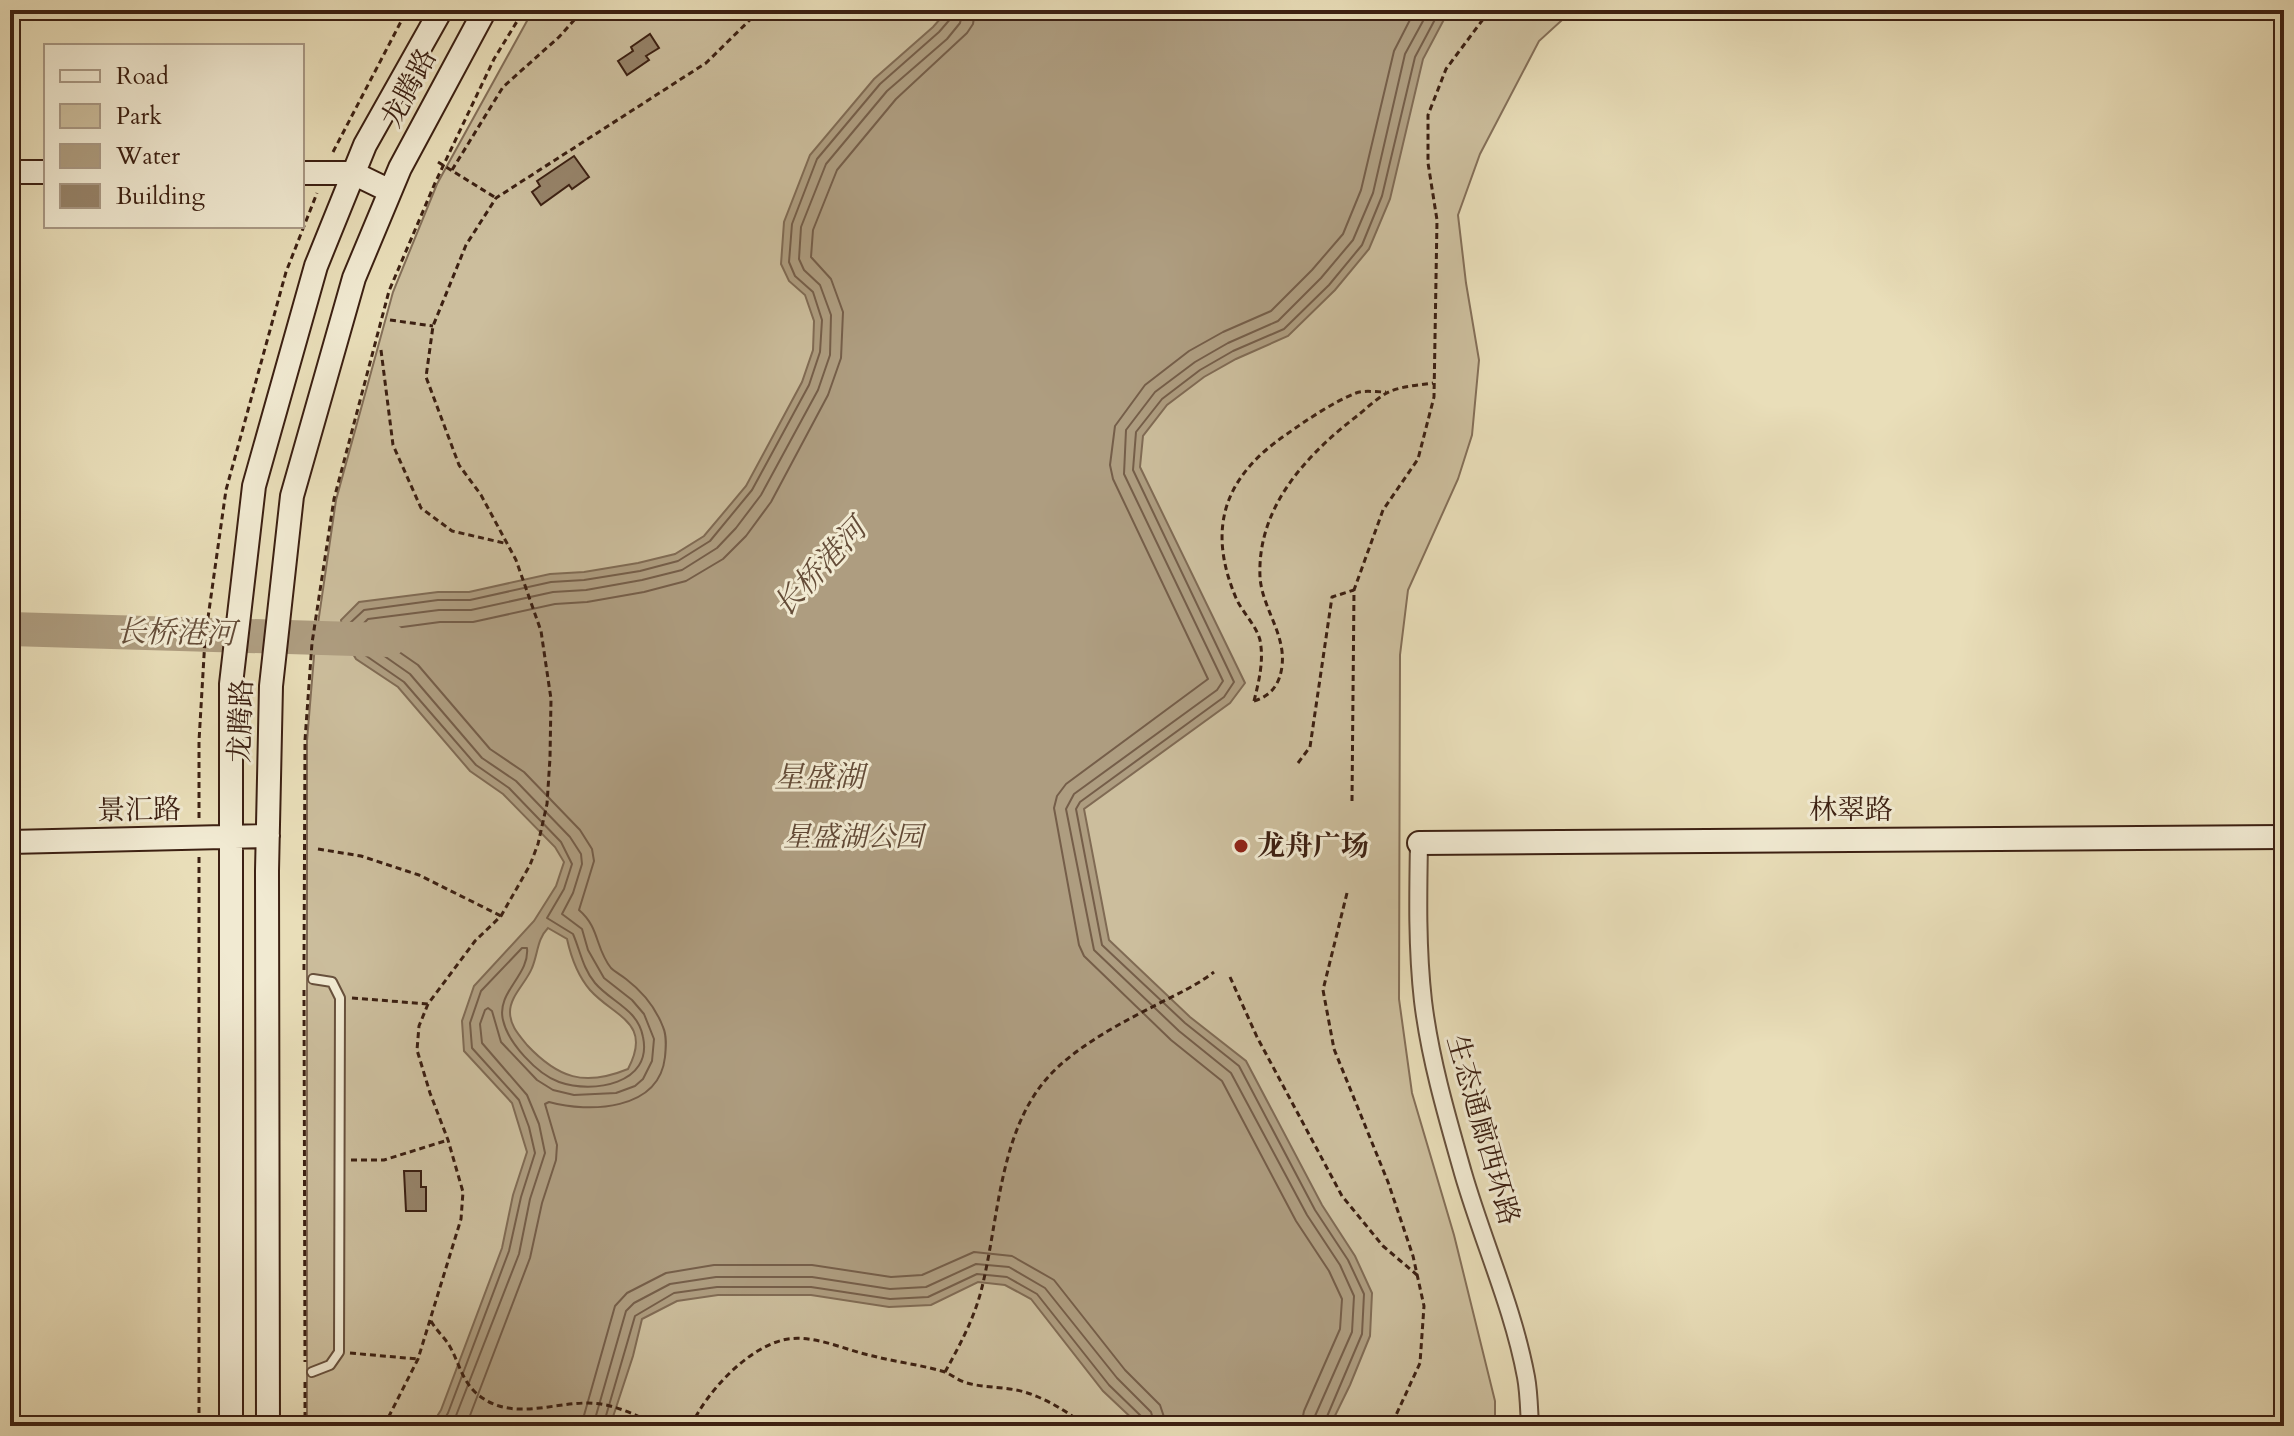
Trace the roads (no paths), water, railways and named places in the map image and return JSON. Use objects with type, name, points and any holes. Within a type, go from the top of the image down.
[{"type":"main road","name":"龙腾路","points":[[231,1426],[231,684],[254,486],[316,266],[365,145],[441,10]]},
{"type":"main road","name":"龙腾路","points":[[268,1426],[271,686],[292,496],[354,278],[390,191],[485,10]]},
{"type":"main road","points":[[10,172],[44,172]]},
{"type":"main road","points":[[304,173],[353,173],[390,191]]},
{"type":"main road","name":"景汇路","points":[[10,842],[268,836]]},
{"type":"main road","name":"林翠路","points":[[1419,843],[2284,837]]},
{"type":"street","name":"生态通廊西环路","points":[[1419,843],[1419,950],[1423,1002],[1465,1178],[1516,1336],[1526,1379],[1530,1426]]},
{"type":"lane","points":[[308,1375],[330,1365],[339,1352],[340,998],[332,982],[313,979]]},
{"type":"water","name":"星盛湖","points":[[948,10],[1449,10],[1423,59],[1390,199],[1369,249],[1335,290],[1288,336],[1204,377],[1167,405],[1143,436],[1140,467],[1245,683],[1230,703],[1084,809],[1109,940],[1190,1017],[1246,1061],[1322,1205],[1355,1256],[1372,1293],[1370,1336],[1330,1426],[1140,1426],[1103,1391],[1031,1299],[1005,1285],[978,1282],[931,1305],[889,1307],[811,1295],[718,1295],[677,1301],[642,1319],[610,1426],[431,1426],[441,1410],[502,1248],[513,1195],[527,1152],[512,1103],[464,1051],[462,1021],[474,986],[534,921],[556,886],[564,862],[555,847],[503,794],[470,771],[398,687],[356,659],[343,637],[341,620],[359,602],[438,592],[469,592],[550,574],[638,563],[675,554],[704,536],[746,486],[802,382],[813,350],[814,321],[805,295],[789,281],[781,264],[784,222],[810,155],[874,79]],"holes":[[[548,928],[567,939],[586,985],[633,1030],[635,1053],[628,1069],[585,1078],[561,1072],[538,1056],[513,1026],[511,1006],[532,968],[544,932]]]},
{"type":"waterway","name":"长桥港河","points":[[10,629],[389,640]]},
{"type":"place","name":"龙舟广场","points":[[1241,846]]},
{"type":"park label","name":"星盛湖公园","points":[[853,837]]}]
